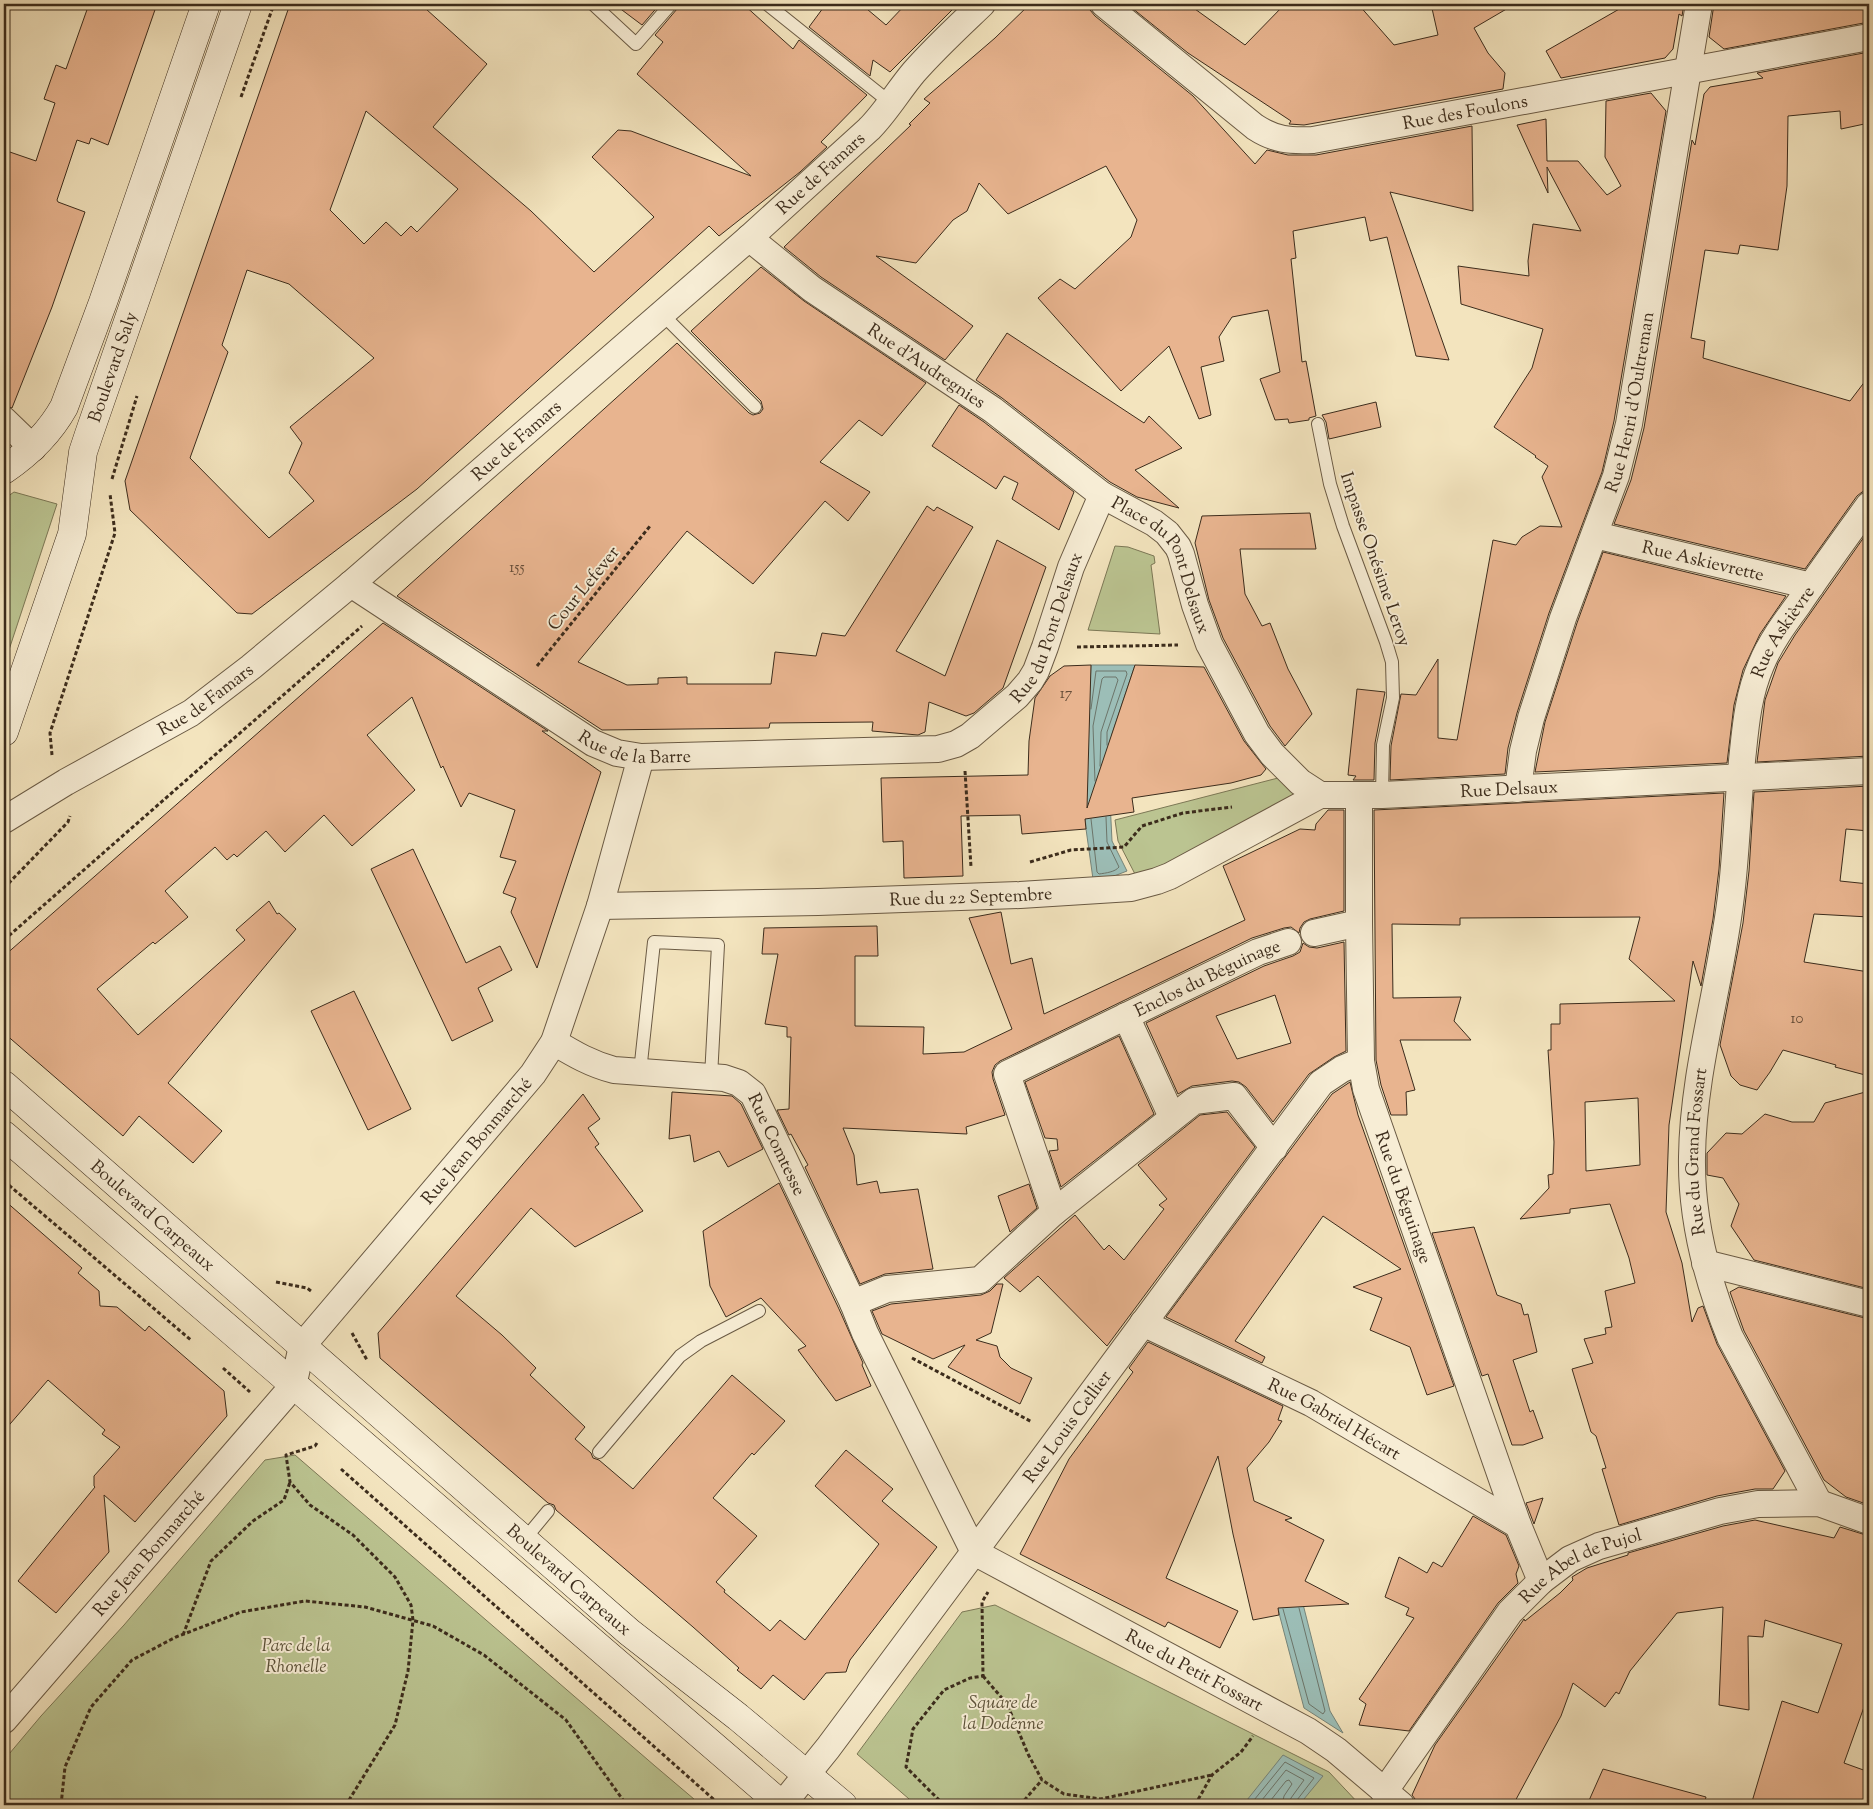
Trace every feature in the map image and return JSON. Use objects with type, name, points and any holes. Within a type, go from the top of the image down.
[{"type":"main road","name":"Boulevard Saly","points":[[4,470],[32,448],[56,422],[73,387],[206,4]]},
{"type":"main road","name":"Boulevard Saly","points":[[4,732],[72,534],[83,452],[238,4]]},
{"type":"main road","name":"Boulevard Carpeaux","points":[[4,1085],[645,1645],[732,1712],[843,1805]]},
{"type":"main road","name":"Boulevard Carpeaux","points":[[4,1135],[292,1386],[423,1494],[782,1805]]},
{"type":"street","name":"Rue de Famars","points":[[4,820],[66,782],[191,713],[251,667],[351,584],[749,238],[869,130],[892,104],[903,86],[926,59],[982,4]]},
{"type":"street","name":"Rue des Foulons","points":[[1104,4],[1255,126],[1277,138],[1293,141],[1313,140],[1869,37]]},
{"type":"street","name":"Rue Henri d'Oultreman","points":[[1518,789],[1523,751],[1534,709],[1563,618],[1616,476],[1634,398],[1699,4]]},
{"type":"street","name":"Rue d'Audregnies","points":[[749,238],[812,289],[993,410],[1102,495]]},
{"type":"street","points":[[4,420],[32,448]]},
{"type":"street","name":"Rue du Pont Delsaux","points":[[963,741],[1025,688],[1036,671],[1071,567],[1102,495]]},
{"type":"street","name":"Place du Pont Delsaux","points":[[1102,495],[1154,523],[1173,540],[1180,554],[1195,605],[1213,653]]},
{"type":"street","name":"Rue Askièvre","points":[[1740,776],[1747,709],[1760,666],[1770,645],[1869,505]]},
{"type":"street","name":"Rue Askievrette","points":[[1595,535],[1811,586]]},
{"type":"street","name":"Rue de la Barre","points":[[351,584],[593,743],[617,753],[641,757],[938,749],[963,741]]},
{"type":"street","points":[[1213,653],[1257,734],[1272,754],[1300,782],[1320,795]]},
{"type":"street","name":"Rue Jean Bonmarché","points":[[302,1346],[533,1074],[554,1042],[600,906],[641,757]]},
{"type":"street","name":"Rue Delsaux","points":[[1320,795],[1370,796],[1869,771]]},
{"type":"street","name":"Rue du Grand Fossart","points":[[1740,776],[1732,890],[1699,1085],[1693,1147],[1694,1202],[1705,1263],[1730,1337],[1819,1503]]},
{"type":"street","name":"Rue du 22 Septembre","points":[[600,906],[837,902],[1020,895],[1131,888],[1170,876],[1320,795]]},
{"type":"street","name":"Rue du Béguinage","points":[[1370,796],[1359,923],[1362,1061],[1366,1089],[1518,1524],[1541,1580]]},
{"type":"street","points":[[1314,933],[1359,923]]},
{"type":"street","name":"Enclos du Béguinage","points":[[1054,1212],[1007,1074],[1258,952],[1288,942]]},
{"type":"street","name":"Enclos du Béguinage","points":[[1126,1016],[1172,1117]]},
{"type":"street","name":"Rue Comtesse","points":[[554,1042],[584,1060],[614,1070],[724,1078],[739,1083],[753,1094],[865,1332],[974,1552]]},
{"type":"street","name":"Rue Louis Cellier","points":[[782,1805],[974,1552],[1321,1083],[1342,1069],[1362,1061]]},
{"type":"street","points":[[853,1303],[887,1289],[980,1280],[1054,1212],[1194,1101],[1234,1096],[1274,1148]]},
{"type":"street","points":[[1705,1263],[1869,1304]]},
{"type":"street","name":"Rue Gabriel Hécart","points":[[1143,1323],[1311,1403],[1518,1524]]},
{"type":"street","points":[[292,1386],[302,1346]]},
{"type":"street","name":"Rue Jean Bonmarché","points":[[4,1720],[292,1386]]},
{"type":"street","name":"Rue Abel de Pujol","points":[[1393,1798],[1510,1612],[1541,1580],[1570,1559],[1599,1546],[1720,1512],[1758,1504],[1819,1503],[1869,1521]]},
{"type":"street","name":"Rue du Petit Fossart","points":[[974,1552],[1323,1740],[1393,1798]]},
{"type":"lane","points":[[593,4],[636,44],[672,4]]},
{"type":"lane","points":[[767,4],[892,104]]},
{"type":"lane","points":[[662,314],[755,407]]},
{"type":"lane","name":"Impasse Onésime Leroy","points":[[1318,424],[1330,484],[1343,526],[1392,662],[1393,698],[1370,796]]},
{"type":"lane","points":[[640,1072],[654,942],[718,944],[711,1077]]},
{"type":"lane","points":[[599,1452],[680,1356],[701,1341],[759,1312]]},
{"type":"lane","points":[[524,1540],[548,1511]]},
{"type":"path","points":[[238,105],[274,4]]},
{"type":"path","points":[[112,480],[139,389]]},
{"type":"path","points":[[53,757],[50,733],[115,533],[109,489]]},
{"type":"path","name":"Cour Lefever","points":[[537,666],[650,526]]},
{"type":"path","points":[[4,940],[384,605]]},
{"type":"path","name":"Place du Pont Delsaux","points":[[1045,647],[1213,653]]},
{"type":"path","points":[[963,741],[971,870]]},
{"type":"path","points":[[1071,850],[1124,847],[1142,826],[1183,813],[1237,806]]},
{"type":"path","points":[[4,1181],[198,1346]]},
{"type":"path","points":[[274,1281],[307,1288]]},
{"type":"path","points":[[347,1326],[370,1366]]},
{"type":"path","points":[[907,1355],[1059,1436]]},
{"type":"path","points":[[220,1364],[271,1410]]},
{"type":"path","points":[[308,1440],[322,1452]]},
{"type":"path","points":[[183,1635],[211,1561],[253,1521],[284,1500],[290,1482],[286,1455],[315,1446]]},
{"type":"path","points":[[337,1465],[720,1805]]},
{"type":"path","points":[[290,1482],[310,1505],[354,1535],[395,1577],[411,1605],[413,1620],[408,1671],[395,1725],[346,1805]]},
{"type":"path","points":[[1002,1568],[982,1602],[983,1676],[1007,1704],[1028,1754],[1042,1780],[1064,1794],[1101,1799],[1212,1775]]},
{"type":"path","points":[[61,1805],[65,1766],[91,1708],[132,1660],[183,1635],[241,1612],[305,1601],[365,1607],[433,1626],[484,1655],[566,1720],[623,1800],[624,1805]]},
{"type":"path","points":[[944,1805],[906,1767],[913,1729],[944,1690],[970,1678],[983,1676]]},
{"type":"path","points":[[1195,1805],[1212,1775],[1241,1752],[1254,1734],[1265,1708]]},
{"type":"path","points":[[1020,1805],[1042,1780]]},
{"type":"green space","points":[[14,492],[57,504],[4,665],[4,499]]},
{"type":"green space","points":[[1115,546],[1128,547],[1154,556],[1155,563],[1151,565],[1160,634],[1088,630]]},
{"type":"green space","points":[[1278,778],[1300,798],[1148,877],[1136,876],[1118,841],[1115,820]]},
{"type":"green space","name":"Parc de la Rhonelle","points":[[295,1455],[701,1805],[4,1805],[4,1760],[41,1716],[124,1625],[265,1460]]},
{"type":"green space","name":"Square de la Dodenne","points":[[995,1605],[1329,1772],[1360,1805],[916,1805],[857,1754],[962,1612]]},
{"type":"water","points":[[1091,665],[1135,665],[1112,734],[1110,801],[1112,841],[1127,871],[1109,878],[1093,879],[1086,829],[1083,784],[1086,707]]},
{"type":"water","points":[[1282,1521],[1330,1711],[1343,1733],[1304,1708],[1280,1617],[1260,1525]]},
{"type":"water","points":[[1283,1755],[1323,1776],[1299,1805],[1243,1805]]},
{"type":"building","points":[[89,4],[157,4],[108,145],[91,138],[89,144],[77,140],[57,200],[85,212],[52,307],[12,408],[4,405],[4,150],[36,161],[55,103],[44,99],[56,65],[66,69]]},
{"type":"building","points":[[290,4],[411,4],[426,9],[487,64],[433,127],[531,211],[594,272],[654,217],[592,157],[618,130],[631,131],[751,176],[637,74],[663,42],[655,35],[679,4],[743,4],[793,49],[799,40],[867,95],[821,142],[827,147],[800,172],[719,236],[709,226],[417,489],[252,614],[237,613],[130,510],[125,481]],"holes":[[[366,111],[458,189],[417,232],[411,226],[401,236],[386,222],[364,244],[330,210]],[[247,270],[289,284],[374,358],[290,427],[302,443],[289,473],[314,501],[269,538],[190,458],[228,352],[222,345]]]},
{"type":"building","points":[[614,4],[660,4],[642,25]]},
{"type":"building","points":[[826,4],[861,4],[886,25],[906,4],[958,4],[890,72],[873,60],[870,76],[809,27]]},
{"type":"building","points":[[1030,4],[1089,4],[1090,10],[1095,16],[1193,96],[1255,164],[1267,150],[1288,155],[1316,155],[1472,126],[1473,211],[1390,192],[1449,360],[1416,356],[1387,237],[1370,241],[1365,217],[1293,231],[1296,258],[1291,259],[1302,362],[1306,361],[1316,416],[1309,418],[1309,420],[1289,423],[1288,419],[1275,420],[1260,379],[1280,372],[1268,310],[1232,317],[1219,337],[1224,361],[1201,367],[1211,415],[1199,419],[1169,346],[1121,391],[1038,298],[1060,279],[1075,289],[1131,237],[1137,220],[1106,166],[1008,214],[979,183],[967,211],[953,220],[916,263],[876,256],[973,326],[945,360],[821,277],[784,247],[911,125],[909,124],[930,103],[924,99],[995,38]]},
{"type":"building","points":[[1127,4],[1188,4],[1245,45],[1285,4],[1358,4],[1394,45],[1438,35],[1431,4],[1515,4],[1474,28],[1488,53],[1505,73],[1503,89],[1304,125],[1289,124],[1291,121],[1188,53]]},
{"type":"building","points":[[1628,4],[1684,4],[1682,16],[1679,14],[1673,49],[1665,58],[1561,78],[1546,51]]},
{"type":"building","points":[[1714,4],[1869,4],[1869,22],[1724,49],[1709,37]]},
{"type":"building","points":[[1869,52],[1869,123],[1841,129],[1840,111],[1788,116],[1787,186],[1778,250],[1740,245],[1738,254],[1705,250],[1691,338],[1705,341],[1703,358],[1850,401],[1869,376],[1869,490],[1857,496],[1805,569],[1614,524],[1631,480],[1644,428],[1692,140],[1695,145],[1704,94],[1710,87],[1763,78],[1757,73]]},
{"type":"building","points":[[1651,93],[1666,111],[1614,421],[1602,472],[1549,613],[1517,713],[1508,748],[1505,774],[1390,780],[1391,746],[1401,694],[1416,695],[1438,659],[1438,738],[1457,740],[1493,540],[1516,545],[1522,537],[1540,526],[1562,527],[1542,477],[1548,466],[1494,427],[1532,368],[1543,329],[1461,304],[1458,266],[1529,276],[1528,261],[1533,224],[1581,231],[1547,167],[1548,193],[1517,125],[1546,119],[1547,161],[1578,161],[1607,195],[1621,186],[1605,157],[1606,101]]},
{"type":"building","points":[[761,267],[804,301],[926,383],[882,436],[859,420],[820,462],[870,492],[848,521],[825,501],[753,584],[687,531],[578,662],[627,685],[658,684],[658,678],[687,677],[687,684],[771,684],[775,652],[816,656],[822,633],[845,636],[927,506],[934,511],[937,507],[973,527],[896,651],[945,676],[997,540],[1046,567],[1003,688],[974,713],[966,716],[929,702],[925,732],[918,735],[872,731],[873,722],[770,723],[769,728],[602,730],[397,596],[677,343],[749,413],[753,415],[760,413],[763,409],[761,401],[691,331]]},
{"type":"building","points":[[1007,333],[1144,423],[1149,416],[1182,448],[1135,470],[1179,508],[1137,497],[1110,482],[976,380]]},
{"type":"building","points":[[1376,402],[1381,427],[1329,439],[1326,422],[1322,415]]},
{"type":"building","points":[[959,405],[984,422],[1074,492],[1059,530],[1012,499],[1018,483],[1004,476],[996,489],[932,446]]},
{"type":"building","points":[[1310,513],[1316,549],[1240,549],[1245,594],[1262,626],[1270,623],[1288,669],[1312,714],[1285,746],[1270,726],[1223,638],[1209,600],[1195,543],[1202,516]]},
{"type":"building","points":[[1869,530],[1869,756],[1757,762],[1765,700],[1778,663],[1795,635]]},
{"type":"building","points":[[1603,552],[1786,596],[1760,634],[1743,670],[1734,705],[1727,763],[1535,772],[1545,722],[1577,623]]},
{"type":"building","points":[[383,623],[548,731],[542,731],[601,772],[537,968],[511,912],[516,898],[503,893],[516,861],[500,857],[515,810],[469,793],[461,807],[443,766],[441,768],[412,697],[367,735],[415,790],[352,846],[324,815],[285,852],[266,831],[237,857],[234,854],[227,860],[215,847],[165,891],[188,917],[155,944],[153,942],[97,989],[138,1035],[245,940],[236,930],[269,901],[277,914],[279,913],[296,929],[168,1083],[222,1131],[193,1163],[139,1116],[123,1136],[4,1033],[4,956]]},
{"type":"building","points":[[1091,665],[1087,808],[1135,665],[1204,667],[1244,741],[1266,769],[1261,775],[1231,783],[1132,798],[1134,812],[1085,819],[1086,829],[1022,834],[1020,815],[961,816],[963,876],[904,878],[903,841],[883,842],[881,778],[1028,775],[1029,741],[1035,698],[1050,676],[1064,666]]},
{"type":"building","points":[[1357,689],[1385,692],[1375,743],[1374,780],[1353,780],[1356,776],[1348,775]]},
{"type":"building","points":[[1869,786],[1869,831],[1846,829],[1840,881],[1869,884],[1869,917],[1814,914],[1804,962],[1869,972],[1869,1076],[1783,1050],[1757,1090],[1740,1085],[1731,1076],[1720,1045],[1743,923],[1749,871],[1754,792]]},
{"type":"building","points":[[1724,793],[1719,869],[1713,919],[1701,986],[1693,961],[1669,1125],[1666,1212],[1682,1263],[1692,1322],[1698,1308],[1703,1306],[1717,1344],[1785,1471],[1773,1489],[1755,1489],[1717,1496],[1619,1525],[1602,1469],[1606,1468],[1596,1436],[1591,1432],[1572,1369],[1593,1363],[1584,1339],[1606,1334],[1605,1328],[1612,1327],[1605,1291],[1635,1283],[1629,1258],[1610,1204],[1570,1209],[1570,1213],[1520,1219],[1549,1188],[1548,1175],[1553,1174],[1554,1142],[1548,1050],[1551,1050],[1551,1024],[1560,1024],[1560,1004],[1675,1001],[1629,959],[1640,917],[1460,918],[1460,925],[1392,924],[1393,998],[1461,997],[1454,1021],[1471,1040],[1400,1040],[1415,1090],[1406,1092],[1407,1115],[1391,1115],[1381,1085],[1376,1060],[1374,810]],"holes":[[[1638,1098],[1640,1165],[1586,1171],[1585,1102]]]},
{"type":"building","points":[[1328,810],[1344,810],[1344,911],[1310,919],[1304,922],[1299,933],[1291,927],[1252,938],[1000,1061],[995,1065],[992,1072],[1005,1115],[966,1127],[967,1134],[843,1128],[854,1155],[857,1185],[877,1181],[880,1193],[918,1189],[933,1269],[885,1274],[860,1284],[805,1167],[808,1165],[791,1134],[789,1135],[777,1110],[789,1109],[791,1037],[787,1037],[787,1027],[765,1024],[778,954],[762,954],[764,928],[877,926],[878,956],[855,956],[855,1026],[924,1027],[923,1054],[964,1052],[1012,1029],[969,918],[1001,912],[1011,964],[1032,958],[1044,1014],[1245,920],[1223,866],[1300,829],[1315,830],[1316,824]]},
{"type":"building","points":[[413,849],[466,963],[500,946],[512,970],[478,988],[493,1021],[452,1041],[371,869]]},
{"type":"building","points":[[1344,942],[1346,1051],[1309,1074],[1273,1122],[1246,1087],[1239,1082],[1232,1081],[1192,1086],[1178,1094],[1146,1023],[1264,966],[1293,956],[1300,952],[1303,943],[1309,947],[1317,948]],"holes":[[[1275,995],[1291,1043],[1237,1059],[1216,1016]]]},
{"type":"building","points":[[354,991],[411,1109],[368,1130],[311,1011]]},
{"type":"building","points":[[1119,1036],[1154,1114],[1061,1187],[1049,1151],[1058,1150],[1057,1139],[1045,1138],[1025,1082]]},
{"type":"building","points":[[1350,1082],[1358,1115],[1454,1386],[1427,1395],[1410,1347],[1370,1330],[1382,1298],[1353,1287],[1401,1269],[1323,1216],[1235,1341],[1265,1357],[1262,1363],[1166,1317],[1332,1094]]},
{"type":"building","points":[[1869,1091],[1869,1289],[1754,1260],[1731,1226],[1739,1204],[1723,1178],[1707,1175],[1707,1153],[1726,1133],[1742,1134],[1765,1114],[1792,1122],[1814,1122],[1825,1103]]},
{"type":"building","points":[[672,1092],[732,1096],[741,1104],[763,1149],[728,1167],[719,1151],[694,1162],[690,1135],[669,1139]]},
{"type":"building","points":[[583,1094],[600,1119],[588,1128],[599,1144],[595,1147],[643,1211],[575,1247],[531,1208],[456,1296],[502,1335],[536,1368],[530,1375],[585,1427],[575,1439],[591,1453],[593,1458],[599,1460],[633,1489],[732,1375],[785,1421],[754,1455],[752,1453],[713,1498],[757,1536],[716,1582],[725,1590],[724,1592],[770,1631],[780,1620],[805,1640],[879,1544],[815,1486],[846,1450],[893,1489],[882,1501],[937,1547],[850,1660],[846,1672],[826,1673],[804,1700],[773,1675],[761,1689],[737,1670],[739,1668],[556,1510],[554,1505],[548,1503],[380,1358],[378,1333]]},
{"type":"building","points":[[1227,1112],[1255,1147],[1107,1346],[1038,1276],[1020,1292],[1004,1278],[1075,1215],[1104,1250],[1109,1245],[1124,1260],[1164,1209],[1159,1205],[1167,1199],[1138,1165],[1200,1115]]},
{"type":"building","points":[[779,1183],[839,1309],[871,1386],[836,1401],[798,1350],[806,1346],[761,1298],[726,1317],[710,1286],[703,1231]]},
{"type":"building","points":[[1029,1184],[1037,1208],[1010,1232],[998,1196]]},
{"type":"building","points":[[4,1200],[82,1268],[78,1273],[99,1291],[100,1306],[117,1307],[145,1331],[149,1326],[224,1391],[227,1416],[135,1522],[104,1495],[109,1552],[56,1613],[18,1581],[95,1487],[94,1476],[120,1447],[102,1434],[105,1430],[48,1380],[4,1431]]},
{"type":"building","points":[[1474,1227],[1497,1295],[1521,1304],[1524,1315],[1528,1314],[1537,1352],[1513,1360],[1530,1412],[1533,1410],[1543,1438],[1523,1445],[1512,1445],[1488,1374],[1482,1376],[1432,1233]]},
{"type":"building","points":[[997,1284],[1003,1284],[991,1333],[976,1340],[997,1346],[1000,1357],[1011,1368],[1032,1378],[1020,1404],[948,1367],[965,1345],[933,1359],[882,1334],[872,1311],[891,1304],[981,1295],[990,1291]]},
{"type":"building","points":[[1739,1287],[1869,1319],[1869,1505],[1846,1497],[1824,1480],[1744,1331],[1730,1292]]},
{"type":"building","points":[[1148,1342],[1283,1406],[1278,1420],[1282,1421],[1269,1442],[1247,1468],[1254,1501],[1292,1518],[1285,1520],[1324,1540],[1305,1581],[1349,1604],[1278,1608],[1279,1615],[1253,1620],[1233,1534],[1218,1456],[1166,1578],[1238,1611],[1220,1648],[1168,1622],[1165,1627],[1020,1554],[1069,1459],[1133,1372],[1129,1368]]},
{"type":"building","points":[[1543,1498],[1534,1524],[1526,1503]]},
{"type":"building","points":[[1473,1516],[1506,1535],[1519,1566],[1516,1574],[1518,1583],[1498,1603],[1409,1731],[1359,1725],[1366,1704],[1359,1699],[1414,1618],[1406,1615],[1409,1608],[1385,1597],[1399,1557],[1427,1573],[1433,1562],[1442,1567]]},
{"type":"building","points":[[1755,1520],[1834,1538],[1840,1527],[1869,1536],[1869,1693],[1844,1763],[1869,1772],[1869,1805],[1751,1805],[1782,1701],[1818,1713],[1842,1644],[1765,1620],[1763,1637],[1748,1636],[1749,1710],[1719,1705],[1723,1607],[1677,1613],[1630,1671],[1619,1694],[1616,1692],[1605,1707],[1573,1683],[1561,1716],[1513,1805],[1416,1805],[1412,1795],[1435,1745],[1524,1619],[1525,1621],[1560,1593],[1573,1580],[1572,1577],[1587,1568],[1628,1555],[1628,1553],[1723,1526]]},
{"type":"building","points":[[1603,1769],[1706,1797],[1704,1805],[1587,1805]]}]
